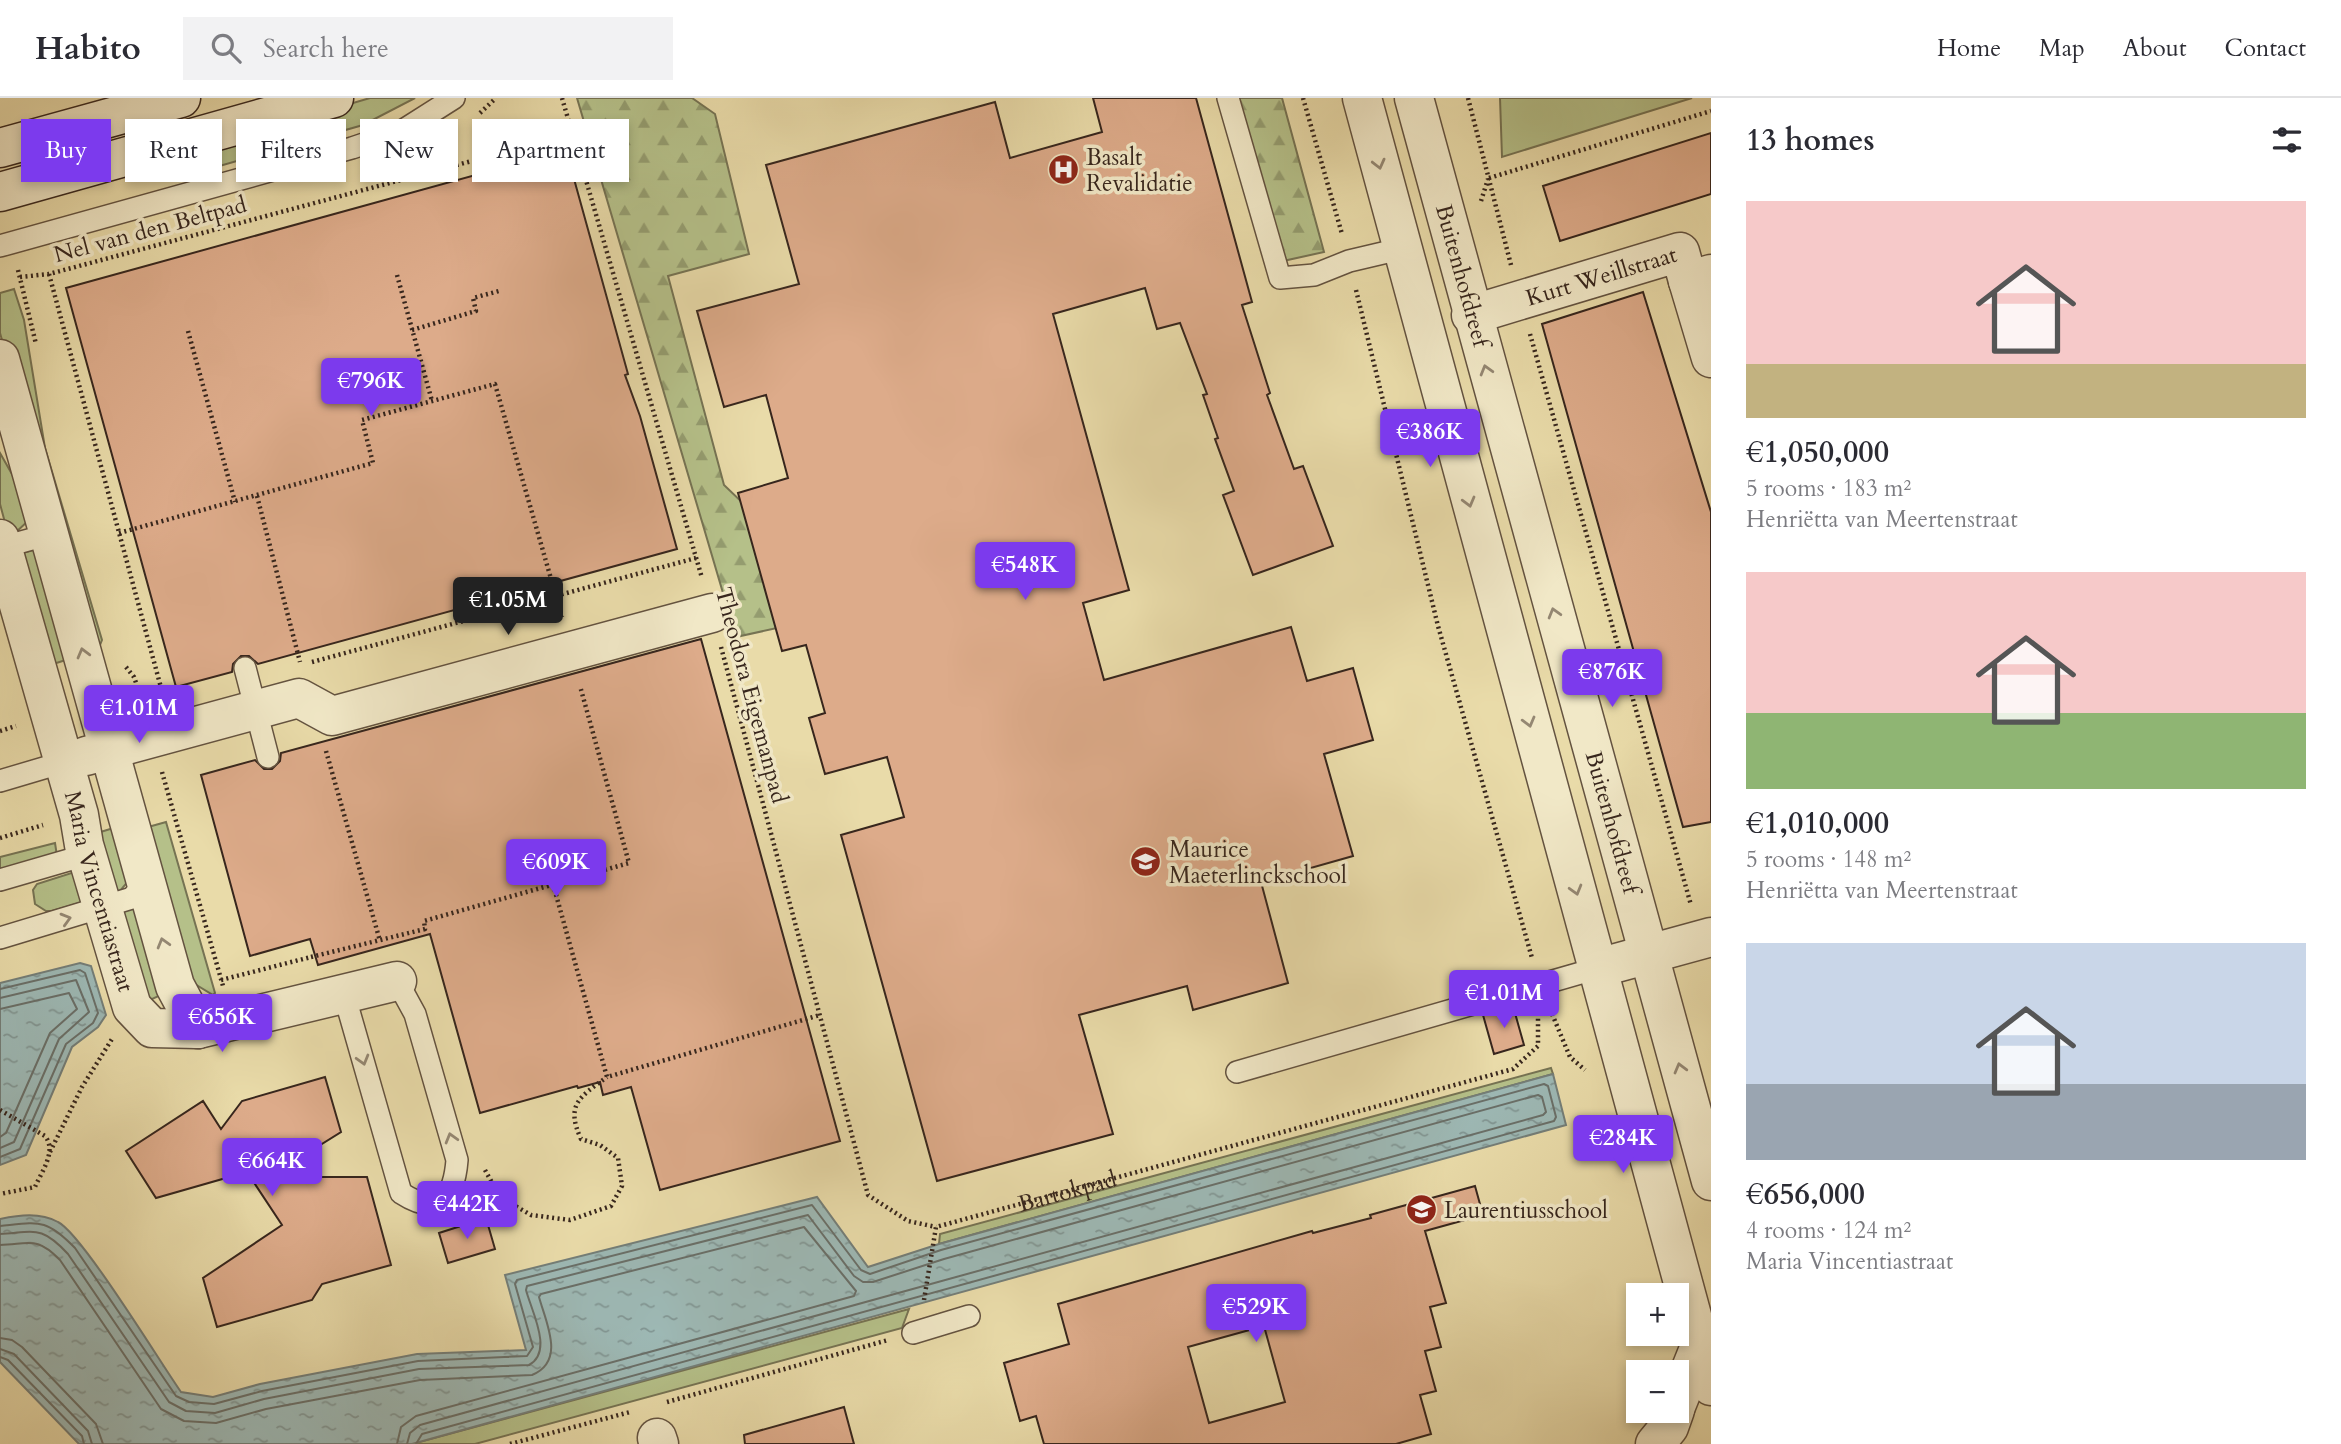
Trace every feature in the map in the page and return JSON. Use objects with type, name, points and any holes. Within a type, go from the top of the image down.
[{"type":"street","points":[[222,129],[334,98]]},
{"type":"street","points":[[1362,98],[1711,1386]]},
{"type":"street","name":"Buitenhofdreef","points":[[1414,98],[1471,315],[1711,1181]]},
{"type":"street","points":[[0,148],[177,99]]},
{"type":"street","points":[[0,192],[125,156]]},
{"type":"street","name":"Kurt Weillstraat","points":[[1471,315],[1680,252],[1700,277]]},
{"type":"street","points":[[1700,277],[1711,358]]},
{"type":"street","name":"Maria Vincentiastraat","points":[[3,378],[50,534],[175,986],[198,1029]]},
{"type":"street","name":"Maria Vincentiastraat","points":[[1,545],[132,1007],[152,1028],[198,1029],[397,981]]},
{"type":"street","points":[[64,762],[110,749],[249,686],[299,698],[332,716],[712,613]]},
{"type":"street","points":[[1598,968],[1706,939]]},
{"type":"street","points":[[1689,1374],[1700,1346]]},
{"type":"street","points":[[1656,1444],[1670,1423]]},
{"type":"lane","points":[[0,246],[352,148],[402,131],[454,98]]},
{"type":"lane","points":[[1228,98],[1280,278],[1314,275],[1349,261],[1401,249]]},
{"type":"lane","points":[[177,99],[180,119]]},
{"type":"lane","points":[[1,545],[50,534]]},
{"type":"lane","points":[[249,686],[268,757]]},
{"type":"lane","points":[[0,781],[64,762]]},
{"type":"lane","points":[[0,880],[72,859],[84,845]]},
{"type":"lane","points":[[0,938],[132,898],[146,882]]},
{"type":"lane","points":[[1237,1072],[1598,968]]},
{"type":"lane","points":[[344,994],[401,1193],[413,1201],[430,1204],[446,1199],[455,1186],[457,1160],[415,1014],[397,981]]},
{"type":"lane","points":[[917,1325],[969,1316]]},
{"type":"path","name":"Theodora Eigemanpad","points":[[562,98],[568,119]]},
{"type":"path","points":[[1303,98],[1349,261],[1438,626],[1539,984],[1570,1057],[1589,1073]]},
{"type":"path","points":[[1468,98],[1520,300],[1706,939]]},
{"type":"path","points":[[1489,178],[1711,111]]},
{"type":"path","name":"Nel van den Beltpad","points":[[20,276],[49,274],[472,161]]},
{"type":"path","name":"Theodora Eigemanpad","points":[[587,182],[712,613],[868,1195],[908,1221],[934,1229]]},
{"type":"path","points":[[49,274],[165,701]]},
{"type":"path","points":[[397,275],[432,401]]},
{"type":"path","points":[[412,330],[476,312],[473,298],[499,291]]},
{"type":"path","points":[[188,331],[235,502]]},
{"type":"path","points":[[119,533],[373,463],[362,420],[495,384],[553,583]]},
{"type":"path","points":[[257,496],[298,654]]},
{"type":"path","points":[[249,686],[696,558]]},
{"type":"path","points":[[311,957],[425,929],[424,920],[629,863],[584,699]]},
{"type":"path","points":[[144,707],[155,704]]},
{"type":"path","points":[[331,769],[380,941]]},
{"type":"path","points":[[553,884],[607,1077]]},
{"type":"path","name":"Bartokpad","points":[[934,1229],[1513,1069],[1538,1046],[1539,984]]},
{"type":"path","points":[[0,1194],[35,1187],[82,1087],[132,1007]]},
{"type":"path","points":[[484,1168],[500,1196],[531,1215],[570,1220],[611,1206],[622,1186],[618,1158],[600,1145],[581,1139],[573,1121],[577,1100],[607,1077],[820,1015]]},
{"type":"path","points":[[0,1110],[45,1136],[50,1142],[50,1152]]},
{"type":"path","points":[[510,1444],[656,1429],[917,1325],[934,1229]]},
{"type":"green space","points":[[370,98],[415,98],[375,119],[360,119],[360,126],[346,130],[346,119],[299,119]]},
{"type":"green space","points":[[577,98],[692,98],[715,114],[749,254],[668,276],[724,485],[747,507],[777,628],[736,637],[602,182],[629,182],[629,119],[583,119]]},
{"type":"green space","points":[[1234,98],[1282,98],[1324,252],[1283,261]]},
{"type":"green space","points":[[1500,98],[1692,98],[1502,157]]},
{"type":"green space","points":[[236,137],[236,161],[222,165],[222,141]]},
{"type":"green space","points":[[14,289],[24,320],[45,448],[102,640],[98,650],[90,652],[0,333],[0,293]]},
{"type":"green space","points":[[0,453],[17,483],[28,521],[15,533],[7,530],[0,504]]},
{"type":"green space","points":[[40,548],[72,658],[47,666],[15,555]]},
{"type":"green space","points":[[166,822],[215,993],[213,995],[190,981],[141,829]]},
{"type":"green space","points":[[120,826],[130,879],[120,891],[114,893],[94,834]]},
{"type":"green space","points":[[55,843],[57,856],[0,872],[0,857]]},
{"type":"green space","points":[[84,869],[93,899],[52,911],[46,911],[35,904],[33,890],[37,884]]},
{"type":"green space","points":[[142,906],[161,995],[150,1000],[117,913]]},
{"type":"green space","points":[[1551,1068],[1553,1074],[939,1244],[940,1234]]},
{"type":"green space","points":[[909,1309],[902,1328],[475,1444],[412,1444]]},
{"type":"water","points":[[80,963],[91,966],[106,1015],[98,1027],[72,1047],[26,1155],[0,1165],[0,983]]},
{"type":"water","points":[[1553,1074],[1566,1125],[412,1444],[79,1444],[0,1362],[0,1219],[29,1215],[58,1222],[102,1273],[181,1392],[213,1397],[260,1384],[417,1354],[526,1350],[505,1275],[817,1197],[868,1267],[939,1244]]},
{"type":"building","points":[[1093,98],[1196,98],[1252,302],[1242,305],[1270,393],[1267,395],[1294,469],[1303,466],[1333,546],[1253,575],[1223,495],[1234,491],[1215,439],[1218,438],[1203,395],[1207,394],[1180,323],[1157,329],[1145,288],[1053,314],[1129,590],[1083,603],[1104,680],[1291,627],[1307,681],[1353,668],[1373,740],[1324,754],[1353,856],[1261,882],[1288,983],[1193,1010],[1187,986],[1079,1015],[1113,1134],[937,1181],[841,835],[904,817],[887,757],[825,774],[809,718],[825,713],[806,645],[782,651],[738,493],[788,478],[766,395],[724,407],[697,311],[799,284],[766,165],[995,102],[1010,158],[1102,132]]},
{"type":"building","points":[[1711,133],[1711,194],[1560,241],[1543,186]]},
{"type":"building","points":[[472,176],[472,182],[575,182],[628,374],[625,375],[640,416],[677,549],[258,664],[249,656],[241,656],[233,664],[232,672],[176,687],[66,288],[458,182]]},
{"type":"building","points":[[1643,292],[1711,512],[1711,822],[1683,827],[1542,324]]},
{"type":"building","points":[[701,639],[840,1141],[660,1190],[631,1087],[603,1095],[600,1082],[480,1113],[430,934],[318,965],[310,939],[250,956],[201,775],[255,760],[264,769],[272,769],[280,761],[281,753]]},
{"type":"building","points":[[1513,1006],[1524,1045],[1494,1054],[1483,1015]]},
{"type":"building","points":[[325,1077],[341,1132],[269,1177],[367,1177],[391,1265],[322,1284],[312,1300],[217,1327],[203,1278],[282,1225],[247,1172],[156,1198],[126,1151],[203,1101],[221,1129],[242,1101]]},
{"type":"building","points":[[1475,1186],[1483,1215],[1425,1231],[1446,1303],[1430,1307],[1441,1347],[1425,1351],[1436,1391],[1420,1395],[1431,1434],[1396,1444],[1044,1444],[1036,1416],[1020,1421],[1004,1363],[1069,1344],[1058,1304],[1312,1231],[1313,1233],[1371,1218],[1370,1215]],"holes":[[[1264,1326],[1285,1402],[1209,1423],[1188,1347]]]},
{"type":"building","points":[[486,1218],[495,1249],[448,1263],[439,1233]]},
{"type":"building","points":[[844,1407],[854,1444],[745,1444],[744,1435]]},
{"type":"place","name":"Basalt Revalidatie","points":[[1063,170]]},
{"type":"place","name":"Maurice Maeterlinckschool","points":[[1146,862]]},
{"type":"place","name":"Laurentiusschool","points":[[1421,1210]]}]
